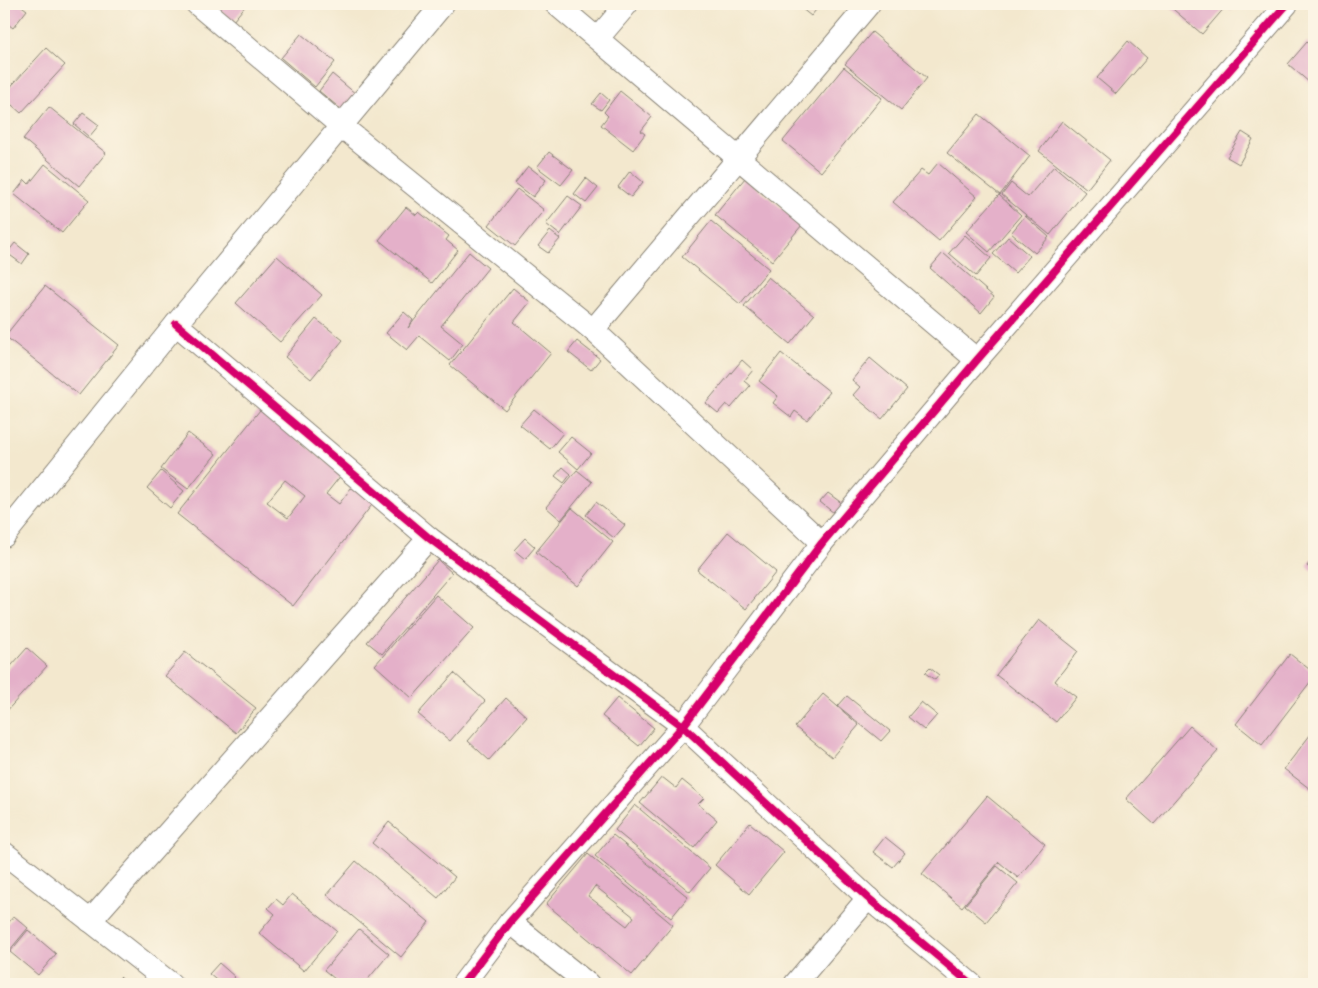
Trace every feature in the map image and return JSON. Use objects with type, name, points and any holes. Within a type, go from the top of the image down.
[{"type":"street","points":[[197,4],[340,125],[593,330],[822,543]]},
{"type":"street","points":[[4,536],[340,125],[443,4]]},
{"type":"street","points":[[556,4],[976,360]]},
{"type":"street","points":[[598,38],[627,4]]},
{"type":"street","points":[[593,330],[869,4]]},
{"type":"street","points":[[463,984],[510,922],[683,726],[822,543],[976,360],[1287,4]]},
{"type":"street","points":[[176,324],[429,538],[683,726],[868,898],[971,984]]},
{"type":"street","points":[[90,921],[429,538]]},
{"type":"street","points":[[4,853],[171,984]]},
{"type":"street","points":[[795,984],[868,898]]},
{"type":"street","points":[[510,922],[588,984]]},
{"type":"building","points":[[4,4],[19,4],[27,10],[13,28],[4,21]]},
{"type":"building","points":[[216,4],[247,4],[233,21],[214,6]]},
{"type":"building","points":[[796,4],[821,4],[811,16]]},
{"type":"building","points":[[1167,4],[1233,4],[1235,6],[1231,10],[1226,6],[1202,34]]},
{"type":"building","points":[[872,32],[927,78],[901,110],[845,64]]},
{"type":"building","points":[[301,34],[335,62],[315,87],[281,58]]},
{"type":"building","points":[[1128,41],[1147,58],[1116,94],[1097,78]]},
{"type":"building","points":[[1307,42],[1314,48],[1314,77],[1310,83],[1288,64]]},
{"type":"building","points":[[46,48],[65,65],[21,113],[4,98],[4,94]]},
{"type":"building","points":[[844,67],[882,98],[821,172],[783,141]]},
{"type":"building","points":[[332,74],[356,94],[343,111],[319,91]]},
{"type":"building","points":[[620,91],[652,117],[641,131],[645,134],[633,150],[601,125],[608,116],[604,112]]},
{"type":"building","points":[[601,93],[609,100],[601,110],[592,104]]},
{"type":"building","points":[[49,107],[106,153],[79,186],[23,139]]},
{"type":"building","points":[[83,113],[99,125],[89,137],[74,124]]},
{"type":"building","points":[[979,114],[1030,156],[1000,195],[947,153]]},
{"type":"building","points":[[1062,121],[1110,160],[1087,189],[1039,151]]},
{"type":"building","points":[[1242,132],[1253,139],[1239,164],[1227,157]]},
{"type":"building","points":[[549,152],[573,170],[561,185],[537,167]]},
{"type":"building","points":[[938,163],[977,197],[939,241],[893,202],[921,170],[928,175]]},
{"type":"building","points":[[45,164],[89,200],[62,233],[14,194],[25,180],[29,184]]},
{"type":"building","points":[[528,166],[546,180],[533,197],[515,183]]},
{"type":"building","points":[[1054,166],[1085,192],[1050,235],[1002,195],[1011,183],[1028,197]]},
{"type":"building","points":[[630,171],[643,182],[631,197],[618,187]]},
{"type":"building","points":[[586,178],[598,188],[586,203],[574,194]]},
{"type":"building","points":[[745,178],[802,225],[772,261],[715,215]]},
{"type":"building","points":[[517,189],[544,210],[515,246],[489,225]]},
{"type":"building","points":[[999,195],[1021,215],[989,252],[966,232]]},
{"type":"building","points":[[568,196],[582,206],[560,235],[546,224]]},
{"type":"building","points":[[406,207],[416,215],[419,212],[449,236],[446,240],[458,250],[432,283],[379,240]]},
{"type":"building","points":[[1025,216],[1049,237],[1035,253],[1011,233]]},
{"type":"building","points":[[711,221],[769,269],[740,304],[682,257]]},
{"type":"building","points":[[550,231],[560,239],[548,253],[538,246]]},
{"type":"building","points":[[965,235],[991,258],[976,276],[949,253]]},
{"type":"building","points":[[1008,237],[1030,256],[1015,273],[993,254]]},
{"type":"building","points":[[15,243],[29,254],[22,264],[7,253]]},
{"type":"building","points":[[469,252],[488,268],[441,326],[463,344],[450,361],[419,336],[407,350],[386,333],[404,312],[413,320],[408,328]]},
{"type":"building","points":[[943,253],[994,297],[981,313],[930,268]]},
{"type":"building","points":[[277,256],[322,295],[280,342],[236,303]]},
{"type":"building","points":[[768,277],[814,315],[790,344],[744,306]]},
{"type":"building","points":[[45,286],[119,345],[79,395],[5,336]]},
{"type":"building","points":[[513,288],[530,302],[514,322],[551,353],[505,410],[450,365]]},
{"type":"building","points":[[316,319],[343,340],[311,379],[285,357]]},
{"type":"building","points":[[577,341],[600,359],[591,370],[568,352]]},
{"type":"building","points":[[781,353],[830,392],[807,420],[795,411],[791,417],[773,403],[778,396],[759,381]]},
{"type":"building","points":[[870,358],[907,389],[882,419],[853,395],[860,387],[852,380]]},
{"type":"building","points":[[742,360],[753,370],[744,381],[750,386],[731,408],[726,404],[718,413],[706,403]]},
{"type":"building","points":[[534,409],[563,433],[550,449],[520,425]]},
{"type":"building","points":[[260,410],[342,474],[326,494],[339,504],[354,484],[375,501],[293,606],[177,514]],"holes":[[[285,480],[305,496],[288,518],[267,502]]]},
{"type":"building","points":[[188,433],[216,454],[188,489],[161,469]]},
{"type":"building","points":[[571,437],[591,453],[578,469],[558,452]]},
{"type":"building","points":[[563,467],[571,474],[564,483],[555,476]]},
{"type":"building","points":[[577,470],[592,482],[561,520],[546,507]]},
{"type":"building","points":[[161,471],[184,491],[170,508],[147,488]]},
{"type":"building","points":[[828,493],[847,507],[839,517],[820,502]]},
{"type":"building","points":[[596,502],[625,525],[614,538],[586,515]]},
{"type":"building","points":[[572,508],[613,542],[578,586],[536,552]]},
{"type":"building","points":[[728,532],[776,572],[746,609],[697,570]]},
{"type":"building","points":[[525,538],[535,547],[525,559],[514,550]]},
{"type":"building","points":[[1314,557],[1314,572],[1307,566]]},
{"type":"building","points":[[438,560],[452,573],[382,654],[367,642]]},
{"type":"building","points":[[436,595],[474,628],[412,698],[375,665]]},
{"type":"building","points":[[1039,620],[1078,651],[1055,681],[1076,697],[1056,722],[996,675]]},
{"type":"building","points":[[27,648],[47,666],[4,714],[4,674]]},
{"type":"building","points":[[185,652],[256,708],[236,733],[165,676]]},
{"type":"building","points":[[1290,654],[1314,673],[1314,677],[1262,745],[1236,724]]},
{"type":"building","points":[[930,668],[939,675],[935,680],[925,673]]},
{"type":"building","points":[[454,673],[485,701],[450,741],[418,714]]},
{"type":"building","points":[[823,694],[859,725],[832,757],[795,727]]},
{"type":"building","points":[[847,696],[890,731],[881,741],[838,706]]},
{"type":"building","points":[[506,698],[527,717],[489,760],[468,741]]},
{"type":"building","points":[[617,698],[654,728],[639,746],[602,716]]},
{"type":"building","points":[[921,702],[937,715],[924,730],[908,717]]},
{"type":"building","points":[[1190,726],[1218,751],[1154,824],[1126,799]]},
{"type":"building","points":[[1314,730],[1314,792],[1284,769]]},
{"type":"building","points":[[662,777],[676,788],[682,780],[704,798],[698,804],[717,820],[694,848],[640,803]]},
{"type":"building","points":[[987,796],[1045,844],[1018,878],[999,862],[962,907],[922,874]]},
{"type":"building","points":[[635,805],[710,868],[690,892],[615,830]]},
{"type":"building","points":[[389,822],[455,877],[438,898],[372,843]]},
{"type":"building","points":[[750,823],[784,852],[749,894],[715,865]]},
{"type":"building","points":[[613,835],[688,897],[671,918],[595,856]]},
{"type":"building","points":[[885,837],[905,853],[893,867],[873,852]]},
{"type":"building","points":[[588,854],[673,925],[632,975],[546,904]],"holes":[[[595,886],[634,917],[627,926],[588,896]]]},
{"type":"building","points":[[356,861],[429,922],[401,957],[327,895]]},
{"type":"building","points":[[997,866],[1018,883],[986,922],[965,905]]},
{"type":"building","points":[[292,894],[337,931],[304,971],[259,933],[275,914],[268,908],[276,899],[283,905]]},
{"type":"building","points":[[14,916],[28,928],[4,957],[4,928]]},
{"type":"building","points":[[359,929],[389,954],[364,984],[341,984],[324,970]]},
{"type":"building","points":[[28,930],[56,954],[38,975],[10,952]]},
{"type":"building","points":[[219,963],[235,977],[229,984],[221,984],[209,974]]},
{"type":"building","points":[[120,977],[128,984],[114,984]]},
{"type":"cycle path","points":[[463,984],[510,922],[683,726],[822,543],[977,360],[1287,4]]},
{"type":"cycle path","points":[[176,324],[429,538],[683,726],[868,898],[971,984]]}]
